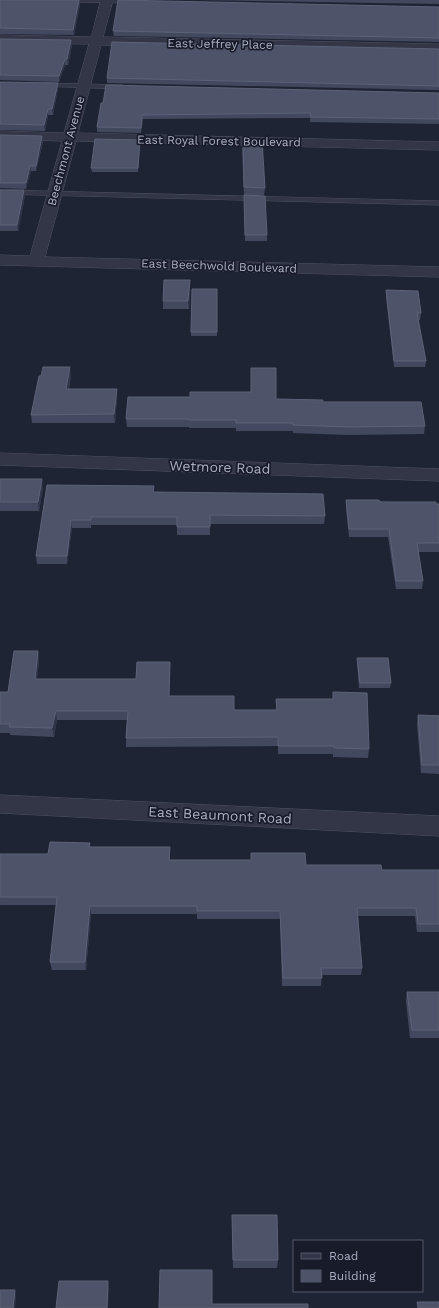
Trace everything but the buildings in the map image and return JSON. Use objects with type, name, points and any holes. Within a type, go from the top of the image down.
[{"type":"street","name":"Beechmont Avenue","points":[[36,261],[107,0]]},
{"type":"street","name":"East Jeffrey Place","points":[[0,39],[439,48]]},
{"type":"street","name":"East Royal Forest Boulevard","points":[[0,135],[439,146]]},
{"type":"street","name":"East Beechwold Boulevard","points":[[0,260],[439,272]]},
{"type":"street","name":"Wetmore Road","points":[[0,459],[439,475]]},
{"type":"street","name":"East Beaumont Road","points":[[0,804],[439,826]]},
{"type":"lane","points":[[72,0],[139,1]]},
{"type":"lane","points":[[30,85],[131,87]]},
{"type":"lane","points":[[0,192],[439,203]]}]
